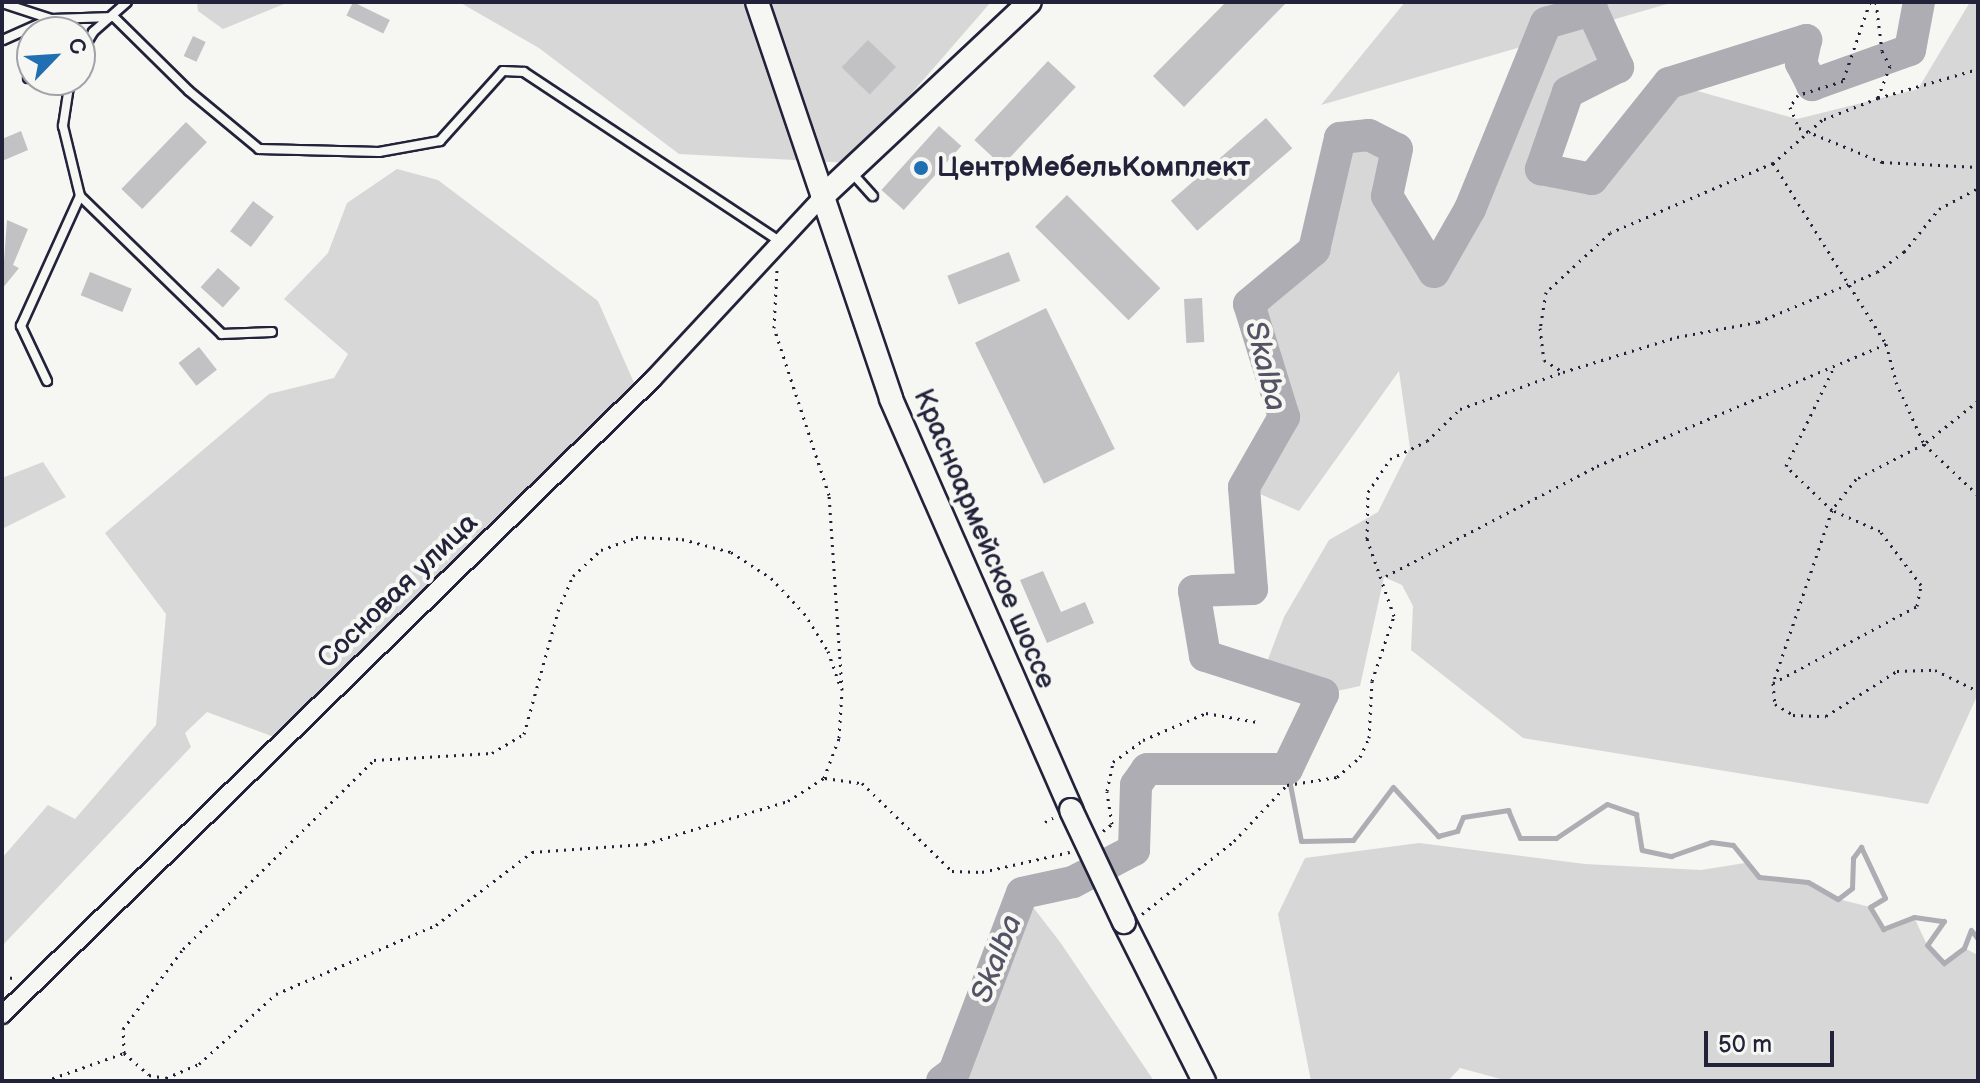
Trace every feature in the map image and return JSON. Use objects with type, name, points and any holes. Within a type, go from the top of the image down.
[{"type":"main road","name":"Красноармейское шоссе","points":[[757,2],[822,197],[927,490],[1071,810],[1204,1081]]},
{"type":"main road","points":[[822,197],[1030,2]]},
{"type":"street","name":"Сосновая улица","points":[[2,1015],[653,379],[822,197]]},
{"type":"lane","points":[[96,30],[114,17],[127,2]]},
{"type":"lane","points":[[2,3],[42,16]]},
{"type":"lane","points":[[96,18],[114,17],[189,91],[259,149],[379,152],[440,141],[503,71],[524,72],[779,241]]},
{"type":"lane","points":[[68,96],[63,126],[80,196],[222,334],[272,332]]},
{"type":"lane","points":[[850,171],[873,196]]},
{"type":"lane","points":[[47,381],[21,326],[80,196]]},
{"type":"path","points":[[1873,2],[1882,51],[1890,66],[1878,98]]},
{"type":"path","points":[[1873,2],[1844,68],[1843,81],[1798,95],[1790,107],[1806,135],[1882,162],[1978,167]]},
{"type":"path","points":[[1563,372],[1544,360],[1540,328],[1546,292],[1577,260],[1610,233],[1773,163],[1822,120],[1878,98],[1978,69]]},
{"type":"path","points":[[1773,163],[1851,283],[1886,344],[1896,382],[1924,444],[1978,495]]},
{"type":"path","points":[[1151,911],[1234,841],[1287,785],[1337,777],[1360,757],[1369,738],[1372,681],[1394,616],[1384,577],[1367,539],[1368,492],[1390,459],[1427,441],[1460,409],[1563,372],[1677,337],[1758,322],[1851,283],[1904,252],[1939,209],[1978,188]]},
{"type":"path","points":[[779,241],[774,328],[829,495],[842,690],[839,738],[824,778],[788,801],[645,844],[532,852],[436,925],[276,994],[199,1064],[166,1078],[149,1075],[124,1053],[123,1029],[183,949],[374,760],[492,753],[524,734],[573,576],[601,550],[636,537],[682,539],[731,552],[771,578],[804,613],[828,651],[842,690]]},
{"type":"path","points":[[1384,577],[1597,466],[1886,344]]},
{"type":"path","points":[[1773,683],[1917,606],[1921,585],[1909,564],[1880,531],[1832,510],[1786,466],[1833,368]]},
{"type":"path","points":[[1978,401],[1924,444],[1856,479],[1832,510],[1773,683],[1775,704],[1793,715],[1826,716],[1897,671],[1935,670],[1978,691]]},
{"type":"path","points":[[1092,841],[1112,824],[1107,791],[1113,762],[1143,740],[1206,713],[1257,722]]},
{"type":"path","points":[[824,778],[862,783],[952,871],[982,872],[1081,849]]},
{"type":"path","points":[[45,1081],[124,1053]]},
{"type":"shaded area","points":[[197,2],[289,2],[223,29],[198,11]]},
{"type":"shaded area","points":[[459,2],[991,2],[851,163],[679,154],[539,48]]},
{"type":"shaded area","points":[[1405,2],[1674,2],[1598,24],[1618,67],[1568,92],[1541,169],[1592,179],[1669,83],[1797,119],[1918,89],[1970,2],[1978,2],[1978,694],[1928,804],[1523,738],[1411,650],[1413,606],[1402,585],[1384,577],[1360,686],[1323,694],[1267,662],[1284,617],[1329,540],[1378,512],[1410,448],[1399,371],[1299,511],[1244,487],[1284,417],[1249,304],[1314,250],[1340,138],[1369,135],[1397,149],[1387,196],[1434,272],[1470,209],[1538,42],[1321,105]]},
{"type":"shaded area","points":[[397,169],[438,180],[598,301],[635,385],[274,737],[207,712],[185,733],[191,747],[2,946],[2,858],[48,805],[75,819],[156,725],[166,614],[105,533],[269,394],[334,378],[348,354],[284,299],[328,253],[347,203]]},
{"type":"shaded area","points":[[43,462],[66,497],[2,529],[2,478]]},
{"type":"shaded area","points":[[1419,843],[1585,864],[1701,870],[1745,863],[1759,877],[1808,882],[1838,899],[1870,907],[1883,929],[1914,917],[1927,945],[1944,963],[1964,948],[1978,955],[1978,1081],[1508,1081],[1460,1068],[1448,1081],[1311,1081],[1278,914],[1305,858]]},
{"type":"shaded area","points":[[1022,893],[1060,942],[1154,1081],[942,1081],[954,1072]]},
{"type":"building","points":[[353,2],[390,20],[383,33],[346,15]]},
{"type":"building","points":[[1226,2],[1287,2],[1184,107],[1153,76]]},
{"type":"building","points":[[193,36],[206,42],[196,62],[184,56]]},
{"type":"building","points":[[868,40],[896,67],[870,94],[842,67]]},
{"type":"building","points":[[1048,61],[1076,87],[1002,166],[974,140]]},
{"type":"building","points":[[1266,118],[1292,148],[1197,231],[1171,201]]},
{"type":"building","points":[[186,122],[207,142],[142,209],[121,189]]},
{"type":"building","name":"ЦентрМебельКомплект","points":[[939,126],[961,146],[904,210],[881,190]]},
{"type":"building","points":[[21,131],[28,150],[2,161],[2,139]]},
{"type":"building","points":[[1067,195],[1160,288],[1129,320],[1035,227]]},
{"type":"building","points":[[253,201],[274,217],[251,247],[230,231]]},
{"type":"building","points":[[7,220],[28,229],[13,265],[19,268],[2,289]]},
{"type":"building","points":[[1009,252],[1020,281],[958,305],[947,276]]},
{"type":"building","points":[[218,268],[240,288],[223,307],[201,287]]},
{"type":"building","points":[[90,272],[132,289],[122,312],[81,295]]},
{"type":"building","points":[[1202,298],[1204,342],[1186,343],[1184,299]]},
{"type":"building","points":[[1046,308],[1115,449],[1044,484],[975,343]]},
{"type":"building","points":[[199,347],[217,370],[196,386],[179,363]]},
{"type":"building","points":[[1043,571],[1061,612],[1085,602],[1094,623],[1047,643],[1020,580]]},
{"type":"waterway","name":"Skalba","points":[[942,1081],[954,1072],[1022,893],[1073,882],[1134,850],[1136,785],[1147,769],[1287,769],[1323,694],[1205,656],[1194,591],[1252,589],[1244,487],[1284,417],[1249,304],[1314,250],[1340,138],[1369,135],[1397,149],[1387,196],[1434,272],[1470,209],[1546,23],[1592,10],[1618,67],[1568,92],[1541,169],[1592,179],[1669,83],[1806,40],[1801,63],[1812,85],[1910,50],[1919,2]]},
{"type":"waterway","points":[[1287,769],[1301,841],[1353,840],[1393,787],[1438,836],[1457,831],[1463,817],[1508,810],[1520,838],[1556,838],[1607,804],[1636,814],[1642,850],[1671,856],[1711,842],[1733,845],[1759,877],[1808,882],[1838,899],[1852,888],[1853,858],[1861,847],[1885,898],[1870,907],[1883,929],[1914,917],[1944,921],[1927,945],[1944,963],[1964,948],[1971,930],[1978,939]]},
{"type":"place","name":"ЦентрМебельКомплект","points":[[921,168]]}]
